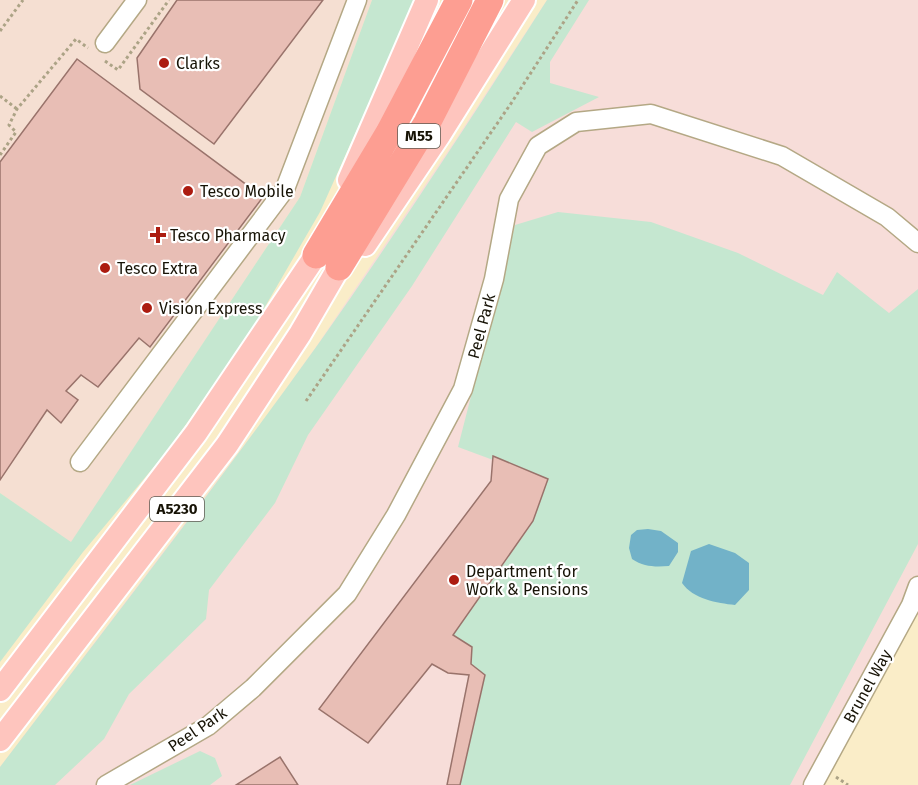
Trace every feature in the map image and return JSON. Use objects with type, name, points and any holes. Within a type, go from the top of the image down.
[{"type":"highway","name":"M55","points":[[316,255],[389,133],[459,0]]},
{"type":"highway","name":"M55","points":[[339,267],[427,123],[490,0]]},
{"type":"main road","points":[[316,255],[427,0]]},
{"type":"main road","points":[[296,339],[384,219],[524,0]]},
{"type":"main road","name":"A5230","points":[[0,690],[196,434],[316,255]]},
{"type":"main road","name":"A5230","points":[[0,740],[226,445],[296,339],[339,267]]},
{"type":"street","points":[[105,43],[137,0]]},
{"type":"street","points":[[80,462],[285,189],[357,0]]},
{"type":"street","name":"Peel Park","points":[[106,785],[208,726],[253,687],[347,594],[396,515],[464,389],[494,279],[508,199],[538,146],[576,122],[651,114],[782,156],[887,217],[918,243]]},
{"type":"street","name":"Brunel Way","points":[[813,785],[911,604],[918,586]]},
{"type":"path","points":[[0,31],[23,0]]},
{"type":"path","points":[[118,70],[169,0]]},
{"type":"path","points":[[306,401],[505,112],[578,0]]},
{"type":"path","points":[[0,156],[16,132],[9,125],[17,109],[76,39]]},
{"type":"path","points":[[0,96],[17,109]]},
{"type":"shaded area","points":[[0,0],[372,0],[300,197],[71,543],[0,493]]},
{"type":"shaded area","points":[[547,0],[918,0],[918,605],[813,785],[0,785],[0,767],[270,411],[318,344]]},
{"type":"green space","points":[[372,0],[415,0],[320,212],[248,336],[168,450],[83,552],[0,662],[0,493],[71,542],[300,197]]},
{"type":"green space","points":[[547,0],[589,0],[550,62],[550,83],[599,97],[532,132],[516,122],[412,286],[308,435],[275,503],[209,590],[206,619],[129,694],[104,739],[55,785],[0,785],[0,767],[201,503],[319,343],[435,173]]},
{"type":"green space","points":[[558,212],[651,222],[738,253],[823,295],[837,272],[889,313],[918,289],[918,544],[790,785],[460,785],[485,675],[471,664],[472,647],[453,635],[531,525],[547,480],[458,447],[515,225]]},
{"type":"green space","points":[[200,751],[215,758],[222,776],[210,785],[130,785]]},
{"type":"water","points":[[637,530],[661,531],[678,543],[678,552],[669,566],[650,566],[632,559],[629,548],[631,535]]},
{"type":"water","points":[[709,544],[735,553],[749,563],[749,590],[735,605],[699,596],[692,593],[682,583],[691,551]]},
{"type":"building","points":[[177,0],[323,0],[214,144],[140,89],[137,58]]},
{"type":"building","name":"Tesco Extra","points":[[77,59],[263,197],[150,347],[139,338],[98,387],[81,375],[66,391],[78,400],[61,423],[47,410],[0,480],[0,162]]},
{"type":"building","name":"Department for Work & Pensions","points":[[493,456],[548,479],[533,521],[453,635],[472,647],[471,664],[485,675],[460,785],[447,785],[469,675],[448,673],[432,664],[368,743],[319,709],[491,481]]},
{"type":"building","points":[[280,757],[298,785],[236,785]]},
{"type":"place","name":"Clarks","points":[[164,63]]},
{"type":"place","name":"Tesco Mobile","points":[[188,191]]},
{"type":"place","name":"Tesco Pharmacy","points":[[158,235]]},
{"type":"place","name":"Tesco Extra","points":[[105,268]]},
{"type":"place","name":"Vision Express","points":[[147,308]]},
{"type":"place","name":"Department for Work & Pensions","points":[[454,580]]}]
